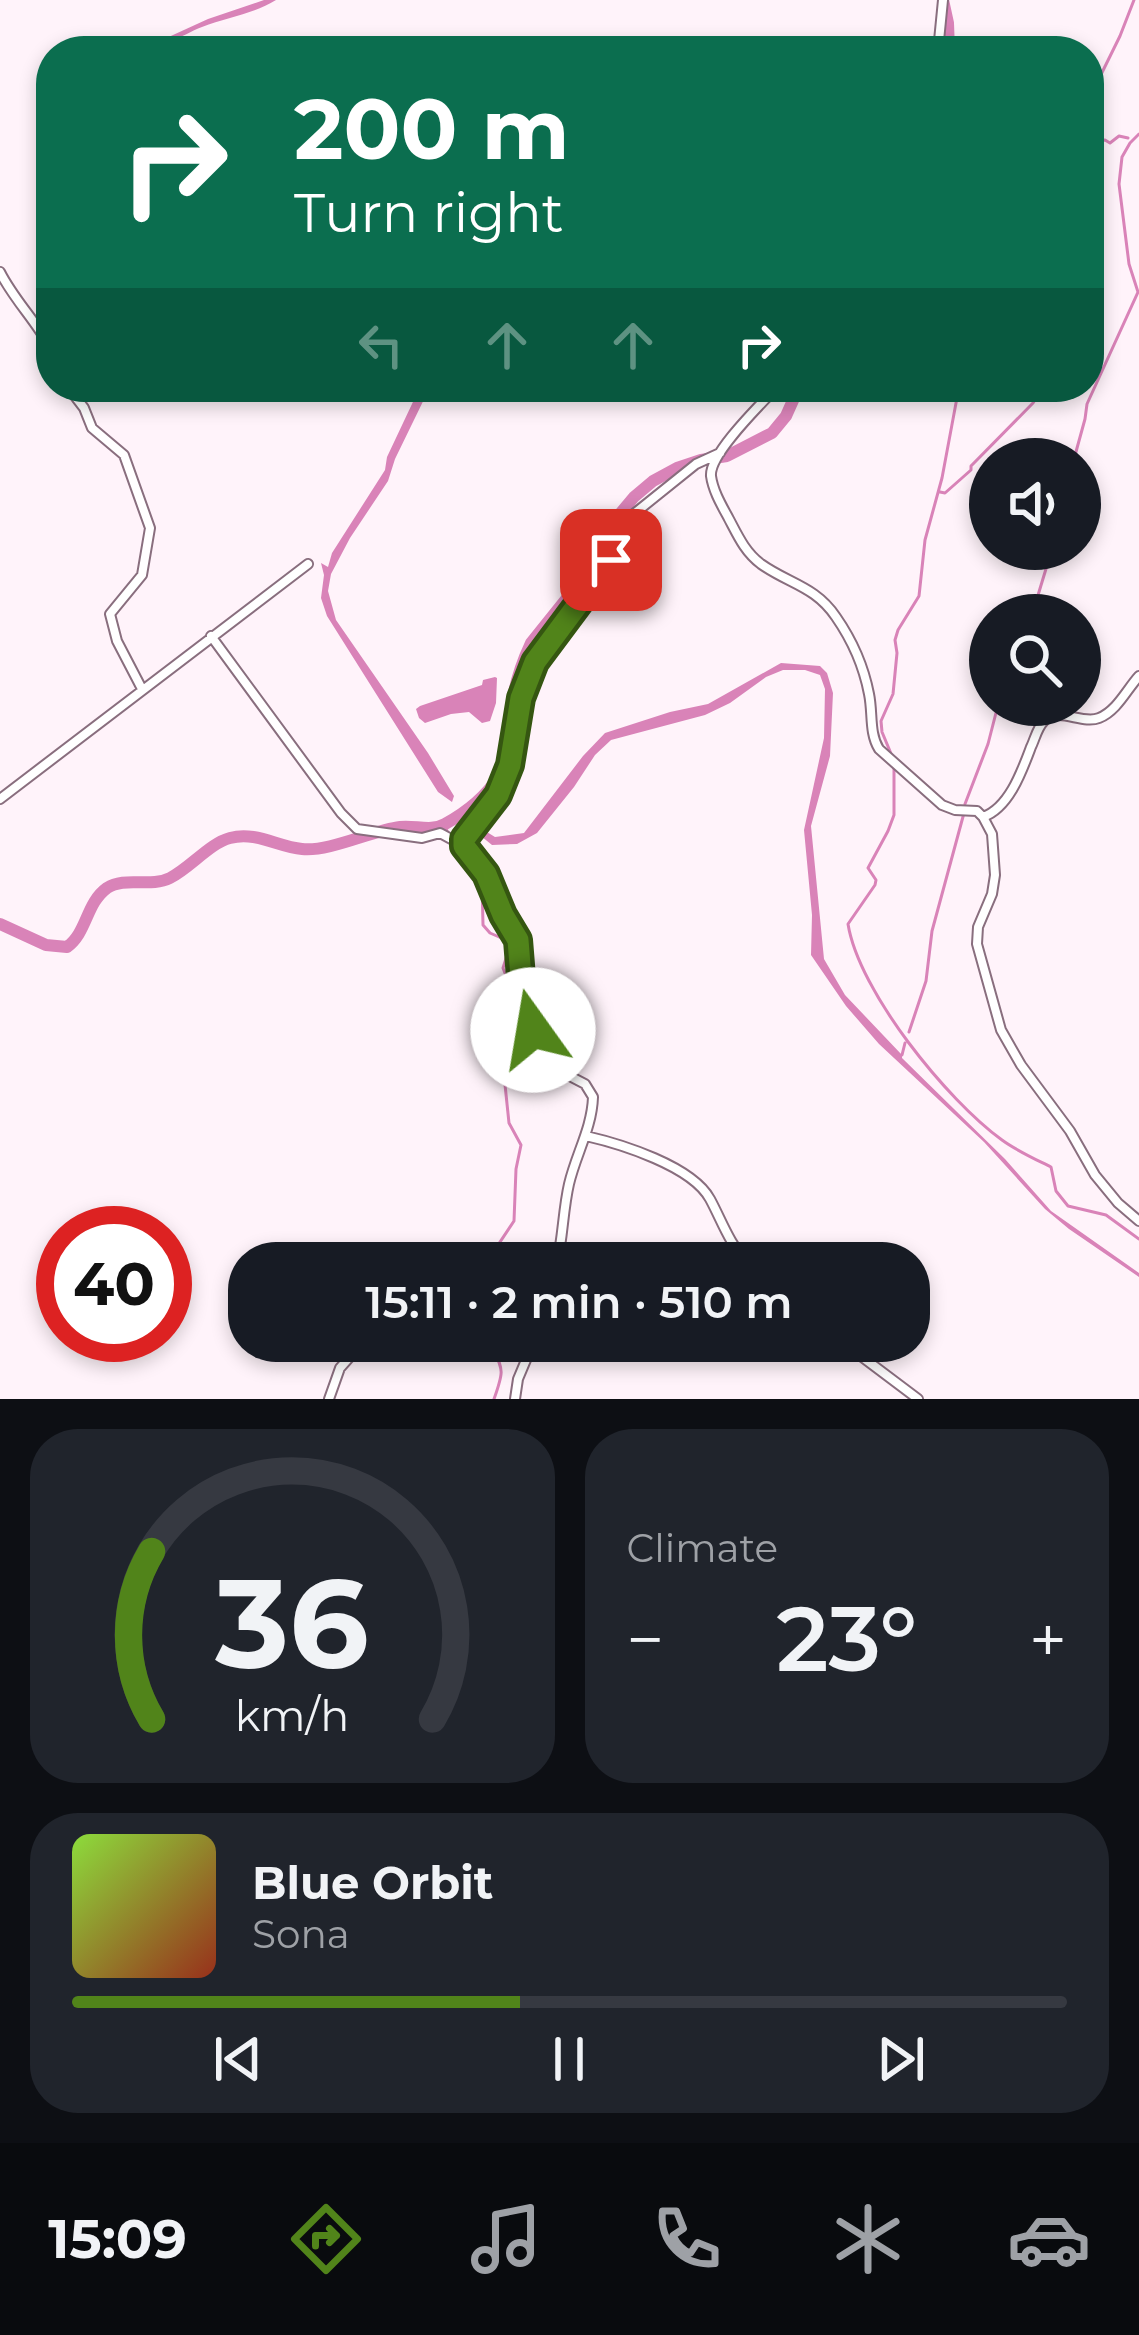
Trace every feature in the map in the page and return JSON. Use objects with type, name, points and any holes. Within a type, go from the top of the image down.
[{"type":"street","points":[[939,36],[943,0]]},
{"type":"street","points":[[0,272],[36,324]]},
{"type":"street","points":[[79,402],[92,428],[124,455],[147,512],[150,538],[142,575],[110,614],[117,641],[142,689]]},
{"type":"street","points":[[764,402],[712,466],[717,495],[746,550],[813,592],[839,621],[867,687],[873,739],[879,749],[942,805],[972,809],[983,817],[992,834],[995,865],[977,944],[1001,1030],[1095,1175],[1139,1221]]},
{"type":"street","points":[[464,846],[469,831],[498,795],[510,765],[521,698],[535,662],[611,560],[635,513],[696,464],[721,452]]},
{"type":"street","points":[[0,799],[308,564]]},
{"type":"street","points":[[211,637],[357,829],[422,838],[440,833],[464,846],[486,874],[518,940],[522,990],[533,1030],[558,1070],[592,1092],[586,1136],[568,1190],[562,1242]]},
{"type":"street","points":[[983,817],[999,808],[1044,721],[1053,715],[1087,720],[1102,717],[1139,676]]},
{"type":"street","points":[[586,1136],[665,1163],[698,1184],[731,1242]]},
{"type":"street","points":[[329,1399],[345,1362]]},
{"type":"street","points":[[515,1399],[525,1362]]},
{"type":"street","points":[[870,1362],[918,1399]]},
{"type":"shaded area","points":[[276,0],[184,36],[171,36],[208,19]]},
{"type":"shaded area","points":[[413,402],[423,402],[388,481],[331,574],[328,591],[336,620],[428,753],[454,796],[452,802],[438,792],[327,616],[321,598],[321,563],[328,567],[332,553],[385,470]]},
{"type":"shaded area","points":[[781,663],[820,666],[833,693],[830,756],[811,826],[824,959],[845,995],[1051,1211],[1139,1277],[1045,1209],[984,1142],[879,1044],[811,955],[804,830],[824,738],[825,689],[820,675],[783,670],[705,715],[611,740],[537,833],[517,844],[492,845],[476,832],[477,826],[495,837],[524,833],[605,733],[708,704]]},
{"type":"shaded area","points":[[495,677],[496,703],[490,721],[482,723],[469,712],[425,723],[419,718],[416,709],[420,706]]},
{"type":"waterway","points":[[943,0],[948,36]]},
{"type":"waterway","points":[[1104,69],[1134,0]]},
{"type":"waterway","points":[[1104,367],[1138,292],[1129,264],[1119,184],[1122,157],[1139,134]]},
{"type":"waterway","points":[[1104,140],[1128,138]]},
{"type":"waterway","points":[[0,924],[46,945],[67,947],[107,888],[170,878],[230,838],[249,836],[313,849],[389,829],[440,826],[461,815],[488,791],[503,768],[515,688],[531,643],[604,552],[619,515],[653,481],[677,468],[727,456],[772,433],[792,402]]},
{"type":"waterway","points":[[892,756],[881,721],[893,694],[895,640],[919,596],[925,540],[956,402]]},
{"type":"waterway","points":[[940,492],[945,493],[971,470],[1034,402]]},
{"type":"waterway","points":[[1080,438],[1088,402]]},
{"type":"waterway","points":[[1038,594],[1046,570]]},
{"type":"waterway","points":[[965,804],[993,726]]},
{"type":"waterway","points":[[894,765],[894,815],[868,868],[875,885],[848,924],[869,981],[932,1072],[980,1122],[1051,1167],[1056,1191],[1068,1206],[1106,1215],[1139,1239]]},
{"type":"waterway","points":[[909,1032],[926,981],[932,931],[964,813]]},
{"type":"waterway","points":[[448,833],[452,819]]},
{"type":"waterway","points":[[451,842],[482,881],[483,925],[506,940],[509,949],[503,968],[515,999],[515,1024],[526,1037],[507,1053],[504,1075],[509,1123],[521,1145],[514,1221],[500,1242]]},
{"type":"waterway","points":[[902,1055],[905,1043]]},
{"type":"waterway","points":[[494,1399],[499,1362]]},
{"type":"route","points":[[533,1030],[522,990],[518,940],[464,839],[498,795],[510,765],[521,698],[535,662],[611,560]]}]
